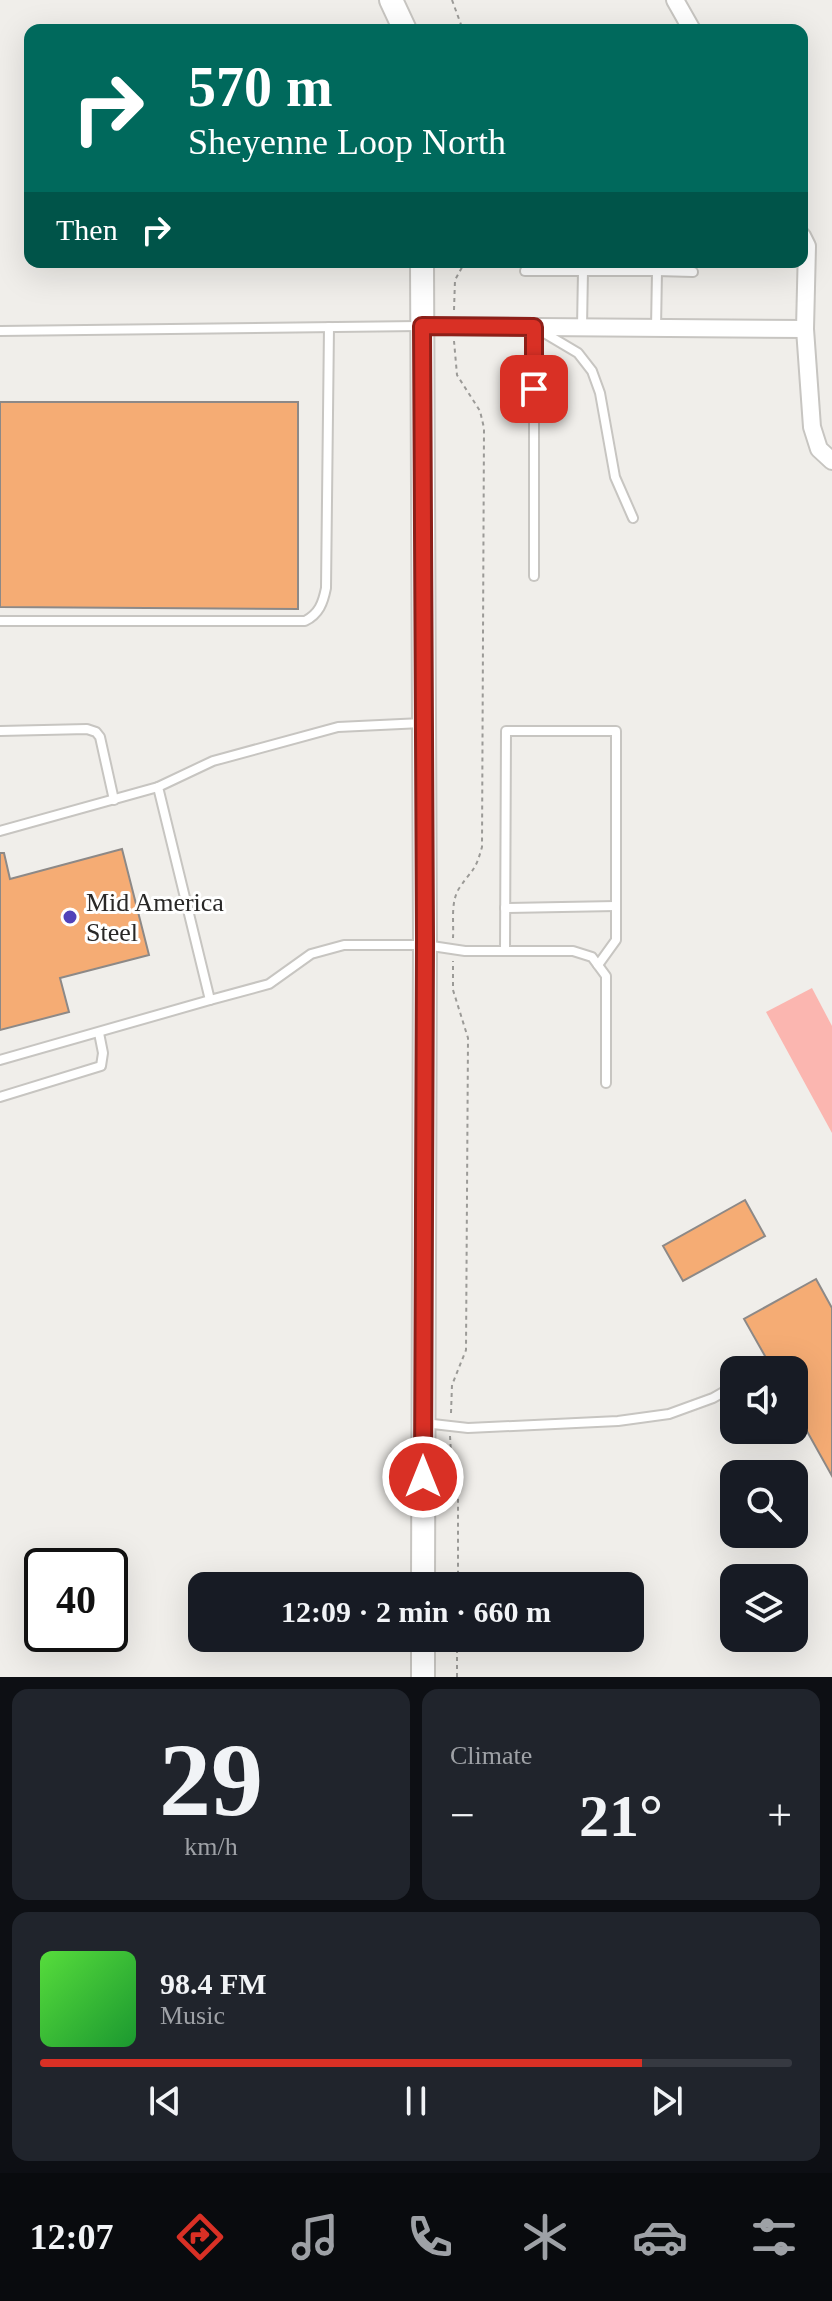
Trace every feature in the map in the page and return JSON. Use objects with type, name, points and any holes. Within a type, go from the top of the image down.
[{"type":"street","points":[[391,0],[402,24]]},
{"type":"street","points":[[675,0],[689,24]]},
{"type":"street","points":[[422,268],[425,945],[423,1572]]},
{"type":"street","points":[[806,268],[805,329],[812,427],[819,449],[832,461]]},
{"type":"street","points":[[422,326],[805,329]]},
{"type":"street","points":[[423,1652],[423,1677]]},
{"type":"lane","points":[[525,271],[693,272]]},
{"type":"lane","points":[[582,327],[583,271]]},
{"type":"lane","points":[[656,328],[657,271]]},
{"type":"lane","points":[[0,331],[422,326]]},
{"type":"lane","points":[[0,621],[305,621],[314,616],[323,603],[326,588],[329,327]]},
{"type":"lane","points":[[534,327],[578,353],[592,371],[600,393],[615,477],[633,518]]},
{"type":"lane","points":[[534,327],[534,576]]},
{"type":"lane","points":[[0,831],[158,787],[213,761],[338,727],[424,723]]},
{"type":"lane","points":[[0,731],[87,729],[96,732],[100,737],[114,800]]},
{"type":"lane","points":[[505,951],[506,731],[616,731],[616,940],[598,965]]},
{"type":"lane","points":[[158,787],[210,1000]]},
{"type":"lane","points":[[505,908],[616,906]]},
{"type":"lane","points":[[0,1060],[269,984],[311,954],[327,948],[344,945],[425,945],[453,949],[573,951],[592,957],[606,976],[606,1083]]},
{"type":"lane","points":[[0,1097],[101,1066],[103,1053],[99,1033]]},
{"type":"lane","points":[[424,1423],[468,1428],[603,1421],[669,1414],[720,1394]]},
{"type":"path","points":[[452,0],[461,24]]},
{"type":"path","points":[[458,1572],[458,1486],[452,1471],[451,1426],[452,1385],[466,1350],[468,1053],[466,1025],[453,990],[454,904],[459,888],[476,869],[482,847],[484,443],[480,411],[457,375],[455,280],[462,268]]},
{"type":"path","points":[[457,1652],[457,1677]]},
{"type":"shaded area","points":[[812,988],[832,1026],[832,1133],[766,1012]]},
{"type":"building","points":[[0,402],[298,402],[298,609],[0,607]]},
{"type":"building","name":"Mid America Steel","points":[[122,849],[149,955],[60,978],[69,1012],[0,1030],[0,853],[4,853],[10,879]]},
{"type":"building","points":[[745,1200],[765,1236],[683,1281],[663,1246]]},
{"type":"building","points":[[816,1279],[832,1308],[832,1476],[808,1433],[808,1356],[765,1356],[744,1319]]},
{"type":"place","name":"Mid America Steel","points":[[70,917]]},
{"type":"route","points":[[423,1477],[425,940],[422,326],[534,327],[534,389]]}]
